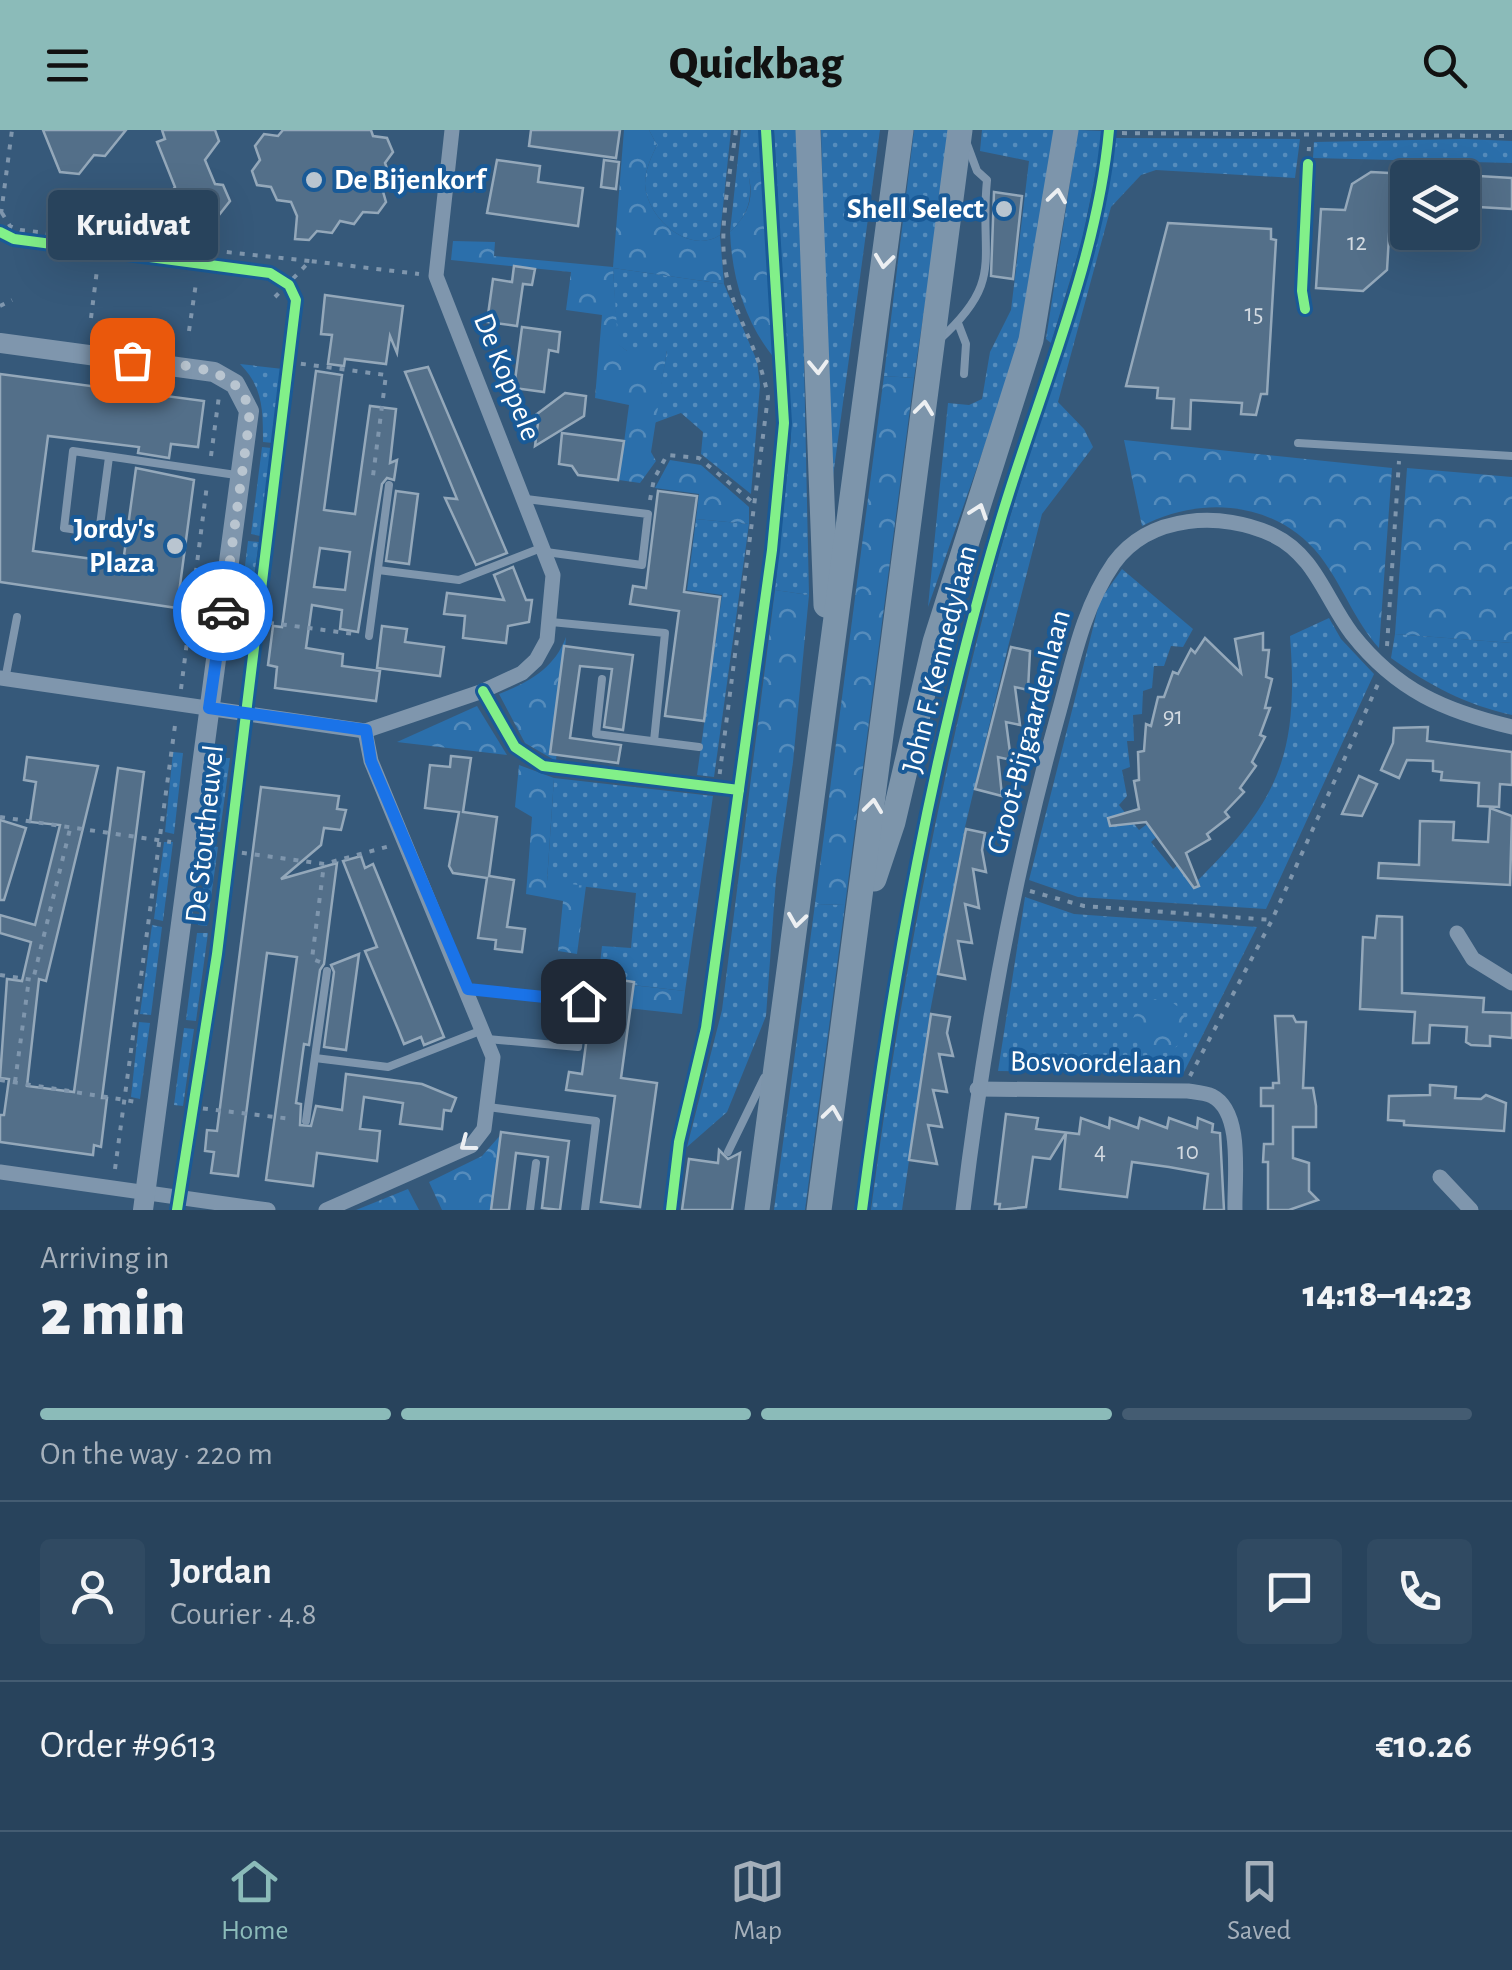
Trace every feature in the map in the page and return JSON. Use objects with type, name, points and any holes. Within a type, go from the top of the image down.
[{"type":"main road","points":[[808,130],[826,547],[826,705]]},
{"type":"main road","points":[[757,1210],[902,130]]},
{"type":"main road","name":"John F. Kennedylaan","points":[[819,1210],[962,130]]},
{"type":"main road","points":[[856,937],[893,822],[935,642],[1031,340],[1054,224],[1066,130]]},
{"type":"street","name":"De Koppele","points":[[2,679],[366,730],[483,691],[522,673],[536,660],[551,622],[553,575],[436,276],[452,130]]},
{"type":"street","points":[[0,343],[214,372],[229,390]]},
{"type":"street","name":"De Stoutheuvel","points":[[144,1201],[250,416],[229,390]]},
{"type":"street","name":"Groot-Bijgaardenlaan","points":[[963,1210],[992,994],[1085,619],[1115,562],[1136,542],[1166,526],[1191,520],[1232,521],[1276,536],[1310,564],[1352,634],[1432,704],[1512,727]]},
{"type":"street","points":[[0,698],[2,679]]},
{"type":"street","points":[[326,1210],[471,1146],[484,1129],[493,1057],[371,761],[366,730]]},
{"type":"street","points":[[1457,933],[1473,959],[1512,983]]},
{"type":"street","name":"Bosvoordelaan","points":[[978,1089],[1188,1091],[1212,1096],[1227,1110],[1235,1210]]},
{"type":"street","points":[[0,1172],[113,1188],[144,1201],[268,1210]]},
{"type":"street","points":[[1440,1177],[1471,1210]]},
{"type":"lane","points":[[932,347],[958,323],[983,290],[987,254],[982,228],[987,180],[977,171],[962,130]]},
{"type":"lane","points":[[958,323],[966,344],[964,374]]},
{"type":"lane","points":[[132,360],[136,324]]},
{"type":"lane","points":[[1298,443],[1512,456]]},
{"type":"lane","points":[[109,457],[99,533],[64,528],[72,451],[241,476]]},
{"type":"lane","points":[[369,636],[390,486]]},
{"type":"lane","points":[[378,570],[459,580],[546,549],[642,565],[648,514],[526,499]]},
{"type":"lane","points":[[2,679],[17,617]]},
{"type":"lane","points":[[551,622],[665,633],[654,741]]},
{"type":"lane","points":[[602,678],[596,734],[699,747]]},
{"type":"lane","points":[[306,1121],[327,971]]},
{"type":"lane","points":[[315,1058],[388,1067],[486,1034],[578,1048],[583,1001],[468,989]]},
{"type":"lane","points":[[728,1152],[779,1047]]},
{"type":"lane","points":[[488,1107],[596,1121],[585,1210]]},
{"type":"lane","points":[[530,1210],[536,1163]]},
{"type":"path","points":[[0,145],[2,130]]},
{"type":"path","points":[[12,130],[1,214],[10,226],[20,230],[436,276]]},
{"type":"path","points":[[699,785],[724,788],[768,396],[762,360],[727,278],[724,215],[736,130]]},
{"type":"path","points":[[1108,146],[1109,131],[1512,136]]},
{"type":"path","points":[[1307,182],[1309,132]]},
{"type":"path","points":[[0,232],[14,239],[191,262]]},
{"type":"path","points":[[275,297],[292,290],[310,261]]},
{"type":"path","points":[[91,318],[97,270]]},
{"type":"path","points":[[276,275],[292,290]]},
{"type":"path","points":[[189,331],[196,283]]},
{"type":"path","points":[[0,306],[12,300]]},
{"type":"path","points":[[160,356],[164,327]]},
{"type":"path","points":[[286,381],[290,343]]},
{"type":"path","points":[[288,362],[386,375],[373,476],[390,486]]},
{"type":"path","points":[[113,1188],[209,471],[229,390]]},
{"type":"path","points":[[1188,1091],[1202,1047],[1272,920],[1386,666],[1400,449]]},
{"type":"path","points":[[648,514],[654,478],[666,454],[699,458],[756,504]]},
{"type":"path","points":[[253,640],[258,603]]},
{"type":"path","points":[[256,621],[369,636]]},
{"type":"path","points":[[0,817],[191,844]]},
{"type":"path","points":[[0,976],[32,980],[70,829]]},
{"type":"path","points":[[229,851],[324,864],[404,842]]},
{"type":"path","points":[[324,864],[312,960],[319,960],[327,971]]},
{"type":"path","points":[[1016,887],[1084,906],[1272,920]]},
{"type":"path","points":[[14,1082],[28,979]]},
{"type":"path","points":[[0,1080],[157,1105]]},
{"type":"path","points":[[188,1124],[194,1088]]},
{"type":"path","points":[[190,1106],[306,1121]]},
{"type":"green space","points":[[624,130],[649,130],[657,145],[645,184],[647,197],[661,220],[671,230],[695,241],[720,235],[724,284],[613,268],[618,344],[627,351],[667,350],[651,452],[656,461],[640,483],[619,480],[629,405],[595,398],[602,315],[566,310],[571,272],[451,260],[453,241],[495,242],[494,256],[613,267]]},
{"type":"green space","points":[[649,130],[731,130],[720,235],[695,241],[683,237],[671,230],[653,209],[645,179],[657,145]]},
{"type":"green space","points":[[741,130],[763,130],[766,174],[748,171],[748,204],[730,232]]},
{"type":"green space","points":[[774,130],[799,130],[809,595],[775,590],[791,437]]},
{"type":"green space","points":[[821,130],[880,130],[831,491]]},
{"type":"green space","points":[[914,130],[951,130],[914,378],[884,376]]},
{"type":"green space","points":[[982,130],[1054,130],[1026,328],[928,607],[948,403],[969,405],[982,399],[990,352],[1011,310],[1029,161],[980,151]]},
{"type":"green space","points":[[1078,130],[1104,131],[1082,241],[1051,343],[1046,339]]},
{"type":"green space","points":[[1113,138],[1300,139],[1295,178],[1156,170],[1141,175],[1111,207],[1058,402],[1084,429],[1093,447],[1042,514],[965,827],[930,1012],[902,1210],[871,1210],[909,962],[959,717],[999,555],[1094,244]]},
{"type":"green space","points":[[1512,141],[1512,163],[1313,158],[1314,142]]},
{"type":"green space","points":[[747,170],[766,174],[775,359],[748,315],[734,266],[730,232],[749,204]]},
{"type":"green space","points":[[613,268],[724,284],[757,361],[760,385],[751,494],[701,454],[703,432],[681,413],[654,423],[667,351],[627,351],[617,344]]},
{"type":"green space","points":[[240,364],[283,369],[273,443],[263,442],[260,400],[253,381]]},
{"type":"green space","points":[[884,376],[914,378],[845,905],[815,904]]},
{"type":"green space","points":[[1124,440],[1392,468],[1379,648],[1320,556],[1282,524],[1260,514],[1213,507],[1165,516],[1142,526]]},
{"type":"green space","points":[[262,447],[271,448],[260,536],[251,534]]},
{"type":"green space","points":[[670,460],[701,465],[749,507],[749,524],[696,519],[699,494],[655,488]]},
{"type":"green space","points":[[1407,468],[1512,477],[1512,643],[1395,634]]},
{"type":"green space","points":[[696,519],[749,524],[714,777],[697,775],[722,595],[687,590]]},
{"type":"green space","points":[[248,541],[259,542],[248,617],[239,615]]},
{"type":"green space","points":[[1122,569],[1193,629],[1183,647],[1171,646],[1164,666],[1154,666],[1152,688],[1143,691],[1142,714],[1133,715],[1134,741],[1127,741],[1130,767],[1122,770],[1127,796],[1119,805],[1139,830],[1154,819],[1163,831],[1151,842],[1173,869],[1181,863],[1196,882],[1247,825],[1278,772],[1291,712],[1290,636],[1329,618],[1341,639],[1374,674],[1266,909],[1078,897],[1029,880],[1100,600]]},
{"type":"green space","points":[[775,590],[809,595],[793,762],[753,762]]},
{"type":"green space","points":[[1395,634],[1512,643],[1512,715],[1448,693],[1391,658]]},
{"type":"green space","points":[[566,637],[556,761],[525,743],[499,694],[539,673],[555,658]]},
{"type":"green space","points":[[477,706],[507,755],[397,742]]},
{"type":"green space","points":[[173,752],[183,753],[174,834],[165,832]]},
{"type":"green space","points":[[220,758],[230,758],[220,832],[211,831]]},
{"type":"green space","points":[[753,762],[793,762],[776,878],[766,1016],[727,1112],[687,1147],[722,1010]]},
{"type":"green space","points":[[519,765],[554,778],[547,881],[586,886],[577,954],[558,951],[563,901],[526,894],[532,817],[515,807]]},
{"type":"green space","points":[[554,778],[713,796],[685,991],[598,981],[602,946],[631,948],[636,893],[547,882]]},
{"type":"green space","points":[[164,842],[173,842],[163,921],[154,919]]},
{"type":"green space","points":[[209,846],[218,847],[207,926],[198,925]]},
{"type":"green space","points":[[1025,897],[1074,914],[1257,927],[1183,1074],[998,1071]]},
{"type":"green space","points":[[815,904],[845,905],[805,1210],[774,1210]]},
{"type":"green space","points":[[152,925],[162,927],[151,1015],[140,1014]]},
{"type":"green space","points":[[197,933],[208,933],[196,1021],[186,1020]]},
{"type":"green space","points":[[631,985],[685,991],[682,1014],[627,1008]]},
{"type":"green space","points":[[1159,999],[1178,1007],[1186,1026],[1178,1045],[1159,1053],[1140,1045],[1132,1026],[1140,1007]]},
{"type":"green space","points":[[139,1022],[150,1023],[140,1099],[131,1097]]},
{"type":"green space","points":[[184,1028],[194,1029],[183,1106],[174,1105]]},
{"type":"green space","points":[[504,1131],[495,1210],[442,1210],[429,1182],[482,1156]]},
{"type":"green space","points":[[408,1189],[419,1210],[356,1210]]},
{"type":"building","points":[[43,130],[126,130],[105,156],[94,155],[79,174],[60,172]]},
{"type":"building","points":[[162,130],[215,130],[219,141],[205,160],[215,184],[223,185],[230,201],[208,229],[180,226],[168,196],[175,187],[157,142],[165,139]]},
{"type":"building","points":[[283,130],[371,130],[373,136],[387,138],[393,152],[385,163],[390,177],[382,188],[386,202],[378,213],[363,212],[354,224],[340,221],[332,233],[317,231],[309,240],[295,239],[297,216],[291,202],[277,200],[271,187],[257,185],[252,171],[260,160],[255,146],[264,134],[278,136]]},
{"type":"building","points":[[531,130],[620,130],[616,158],[529,146]]},
{"type":"building","points":[[497,160],[540,166],[538,182],[583,188],[578,226],[487,213]]},
{"type":"building","points":[[604,160],[619,162],[616,189],[601,187]]},
{"type":"building","points":[[1371,172],[1390,173],[1387,270],[1363,291],[1316,288],[1321,209],[1345,210],[1352,184]]},
{"type":"building","points":[[1480,176],[1512,178],[1512,209],[1480,207]]},
{"type":"building","points":[[994,192],[1022,196],[1013,279],[991,276]]},
{"type":"building","points":[[1168,223],[1271,229],[1271,239],[1276,240],[1267,394],[1261,394],[1256,415],[1241,414],[1242,403],[1191,400],[1190,429],[1172,428],[1174,399],[1157,398],[1158,388],[1126,386]]},
{"type":"building","points":[[514,266],[535,269],[532,285],[523,284],[517,326],[487,322],[493,279],[512,282]]},
{"type":"building","points":[[325,295],[403,306],[397,353],[390,336],[386,364],[345,359],[344,366],[328,364],[332,335],[321,334]]},
{"type":"building","points":[[522,327],[560,332],[558,352],[549,350],[544,392],[514,388]]},
{"type":"building","points":[[428,367],[507,553],[476,565],[445,498],[457,499],[405,372]]},
{"type":"building","points":[[316,371],[342,375],[324,510],[355,514],[370,406],[396,409],[390,463],[397,460],[394,480],[387,478],[382,484],[358,632],[340,629],[342,610],[312,605],[306,648],[343,654],[342,666],[380,671],[376,701],[275,688],[277,667],[268,665],[273,626],[282,627]],"holes":[[[320,548],[350,552],[345,590],[314,587]]]},
{"type":"building","points":[[0,374],[204,401],[198,447],[171,444],[169,458],[138,453],[139,447],[48,436],[33,551],[123,563],[136,468],[194,480],[177,608],[0,582]]},
{"type":"building","points":[[565,393],[586,396],[584,416],[535,446],[538,423],[533,417]]},
{"type":"building","points":[[562,433],[624,441],[618,480],[578,475],[572,466],[559,464]]},
{"type":"building","points":[[396,491],[418,494],[409,564],[386,561]]},
{"type":"building","points":[[658,491],[697,496],[684,592],[720,597],[704,721],[665,716],[679,611],[630,604],[633,586],[646,588]]},
{"type":"building","points":[[513,567],[526,600],[532,600],[529,622],[508,626],[506,643],[463,638],[465,616],[444,614],[447,593],[504,600],[494,575]]},
{"type":"building","points":[[382,626],[407,629],[405,642],[444,647],[440,676],[377,668]]},
{"type":"building","points":[[1263,633],[1263,650],[1269,650],[1266,677],[1272,679],[1265,708],[1270,708],[1260,735],[1265,737],[1252,762],[1256,766],[1240,788],[1244,792],[1225,812],[1229,817],[1207,834],[1210,839],[1186,853],[1199,886],[1194,888],[1146,822],[1110,826],[1108,818],[1139,809],[1134,781],[1139,780],[1138,752],[1144,751],[1146,724],[1151,726],[1158,697],[1164,697],[1173,672],[1178,674],[1191,649],[1195,653],[1205,638],[1241,673],[1235,639]]},
{"type":"building","points":[[564,646],[633,655],[623,730],[604,727],[612,669],[580,666],[570,738],[621,745],[618,763],[550,754]]},
{"type":"building","points":[[1011,647],[1030,651],[1028,690],[1015,687],[1020,725],[1006,722],[1011,760],[998,757],[1002,796],[975,789]]},
{"type":"building","points":[[1428,727],[1427,741],[1512,752],[1512,785],[1500,784],[1499,807],[1478,806],[1479,783],[1441,780],[1442,772],[1433,771],[1433,761],[1407,760],[1399,778],[1381,770],[1393,743],[1394,728]]},
{"type":"building","points":[[451,756],[471,758],[463,812],[497,817],[489,876],[514,880],[507,927],[525,929],[522,952],[495,949],[496,940],[478,938],[487,878],[453,873],[449,866],[459,812],[425,808],[430,765],[450,767]]},
{"type":"building","points":[[27,757],[98,766],[46,981],[39,979],[27,1086],[74,1092],[118,768],[144,772],[102,1098],[107,1098],[101,1147],[94,1145],[93,1155],[0,1142],[0,1115],[4,1115],[9,1079],[0,1078],[7,979],[22,981],[31,942],[0,933],[0,915],[35,925],[60,825],[30,822],[36,782],[24,780]]},
{"type":"building","points":[[1359,776],[1377,784],[1362,816],[1342,814]]},
{"type":"building","points":[[261,787],[339,796],[337,809],[346,810],[341,830],[324,828],[321,845],[281,879],[337,863],[324,964],[309,1045],[304,1044],[296,1103],[301,1104],[300,1125],[311,1126],[316,1106],[342,1110],[346,1074],[422,1084],[456,1098],[451,1111],[444,1110],[442,1129],[400,1124],[403,1103],[364,1097],[360,1129],[380,1131],[377,1161],[317,1153],[313,1186],[266,1180],[297,957],[267,953],[238,1176],[211,1173],[214,1152],[205,1151],[207,1130],[217,1131]]},
{"type":"building","points":[[1490,808],[1512,816],[1510,885],[1378,878],[1379,863],[1419,865],[1420,821],[1454,822],[1453,840],[1488,842]]},
{"type":"building","points":[[0,820],[26,828],[4,900],[0,900]]},
{"type":"building","points":[[966,829],[985,833],[982,850],[986,872],[973,869],[979,908],[965,904],[972,943],[958,941],[965,979],[938,974]]},
{"type":"building","points":[[361,856],[365,868],[373,864],[444,1037],[424,1045],[421,1037],[404,1044],[365,951],[377,947],[343,861]]},
{"type":"building","points":[[1377,916],[1402,917],[1402,993],[1484,998],[1483,1012],[1512,1013],[1512,1038],[1490,1036],[1490,1046],[1471,1045],[1466,1042],[1467,1027],[1430,1025],[1429,1043],[1413,1043],[1415,1012],[1360,1009],[1363,937],[1375,938]]},
{"type":"building","points":[[359,954],[346,1050],[324,1047],[334,972],[331,965]]},
{"type":"building","points":[[595,976],[634,982],[621,1078],[657,1083],[640,1207],[601,1202],[615,1096],[566,1090],[569,1072],[582,1074]]},
{"type":"building","points":[[931,1014],[950,1017],[947,1033],[953,1056],[939,1054],[947,1092],[933,1090],[942,1127],[928,1125],[937,1164],[909,1160]]},
{"type":"building","points":[[1275,1016],[1293,1016],[1296,1022],[1306,1022],[1303,1088],[1313,1088],[1316,1106],[1316,1127],[1293,1127],[1293,1158],[1309,1163],[1309,1191],[1318,1200],[1289,1210],[1268,1210],[1268,1162],[1263,1162],[1264,1144],[1273,1144],[1273,1106],[1261,1106],[1261,1088],[1273,1088],[1273,1083],[1279,1083]]},
{"type":"building","points":[[1430,1085],[1456,1087],[1455,1098],[1481,1099],[1486,1095],[1506,1103],[1504,1131],[1404,1125],[1404,1121],[1388,1120],[1389,1096],[1430,1095]]},
{"type":"building","points":[[1006,1114],[1038,1118],[1036,1129],[1079,1134],[1081,1118],[1109,1128],[1110,1118],[1138,1128],[1140,1118],[1167,1128],[1169,1118],[1197,1128],[1198,1118],[1213,1124],[1212,1132],[1220,1133],[1224,1210],[1204,1210],[1208,1174],[1132,1162],[1127,1197],[1060,1189],[1066,1133],[1050,1159],[1033,1157],[1026,1207],[999,1210],[1000,1204],[995,1204]]},
{"type":"building","points":[[501,1132],[569,1141],[560,1210],[542,1208],[548,1157],[516,1153],[509,1210],[491,1210]]},
{"type":"building","points":[[719,1150],[728,1159],[740,1153],[732,1210],[682,1210],[689,1159],[718,1163]]},
{"type":"cycle path","points":[[671,1210],[679,1142],[706,1028],[772,550],[784,423],[766,130]]},
{"type":"cycle path","points":[[862,1210],[901,949],[954,691],[1000,522],[1079,279],[1092,230],[1109,130]]},
{"type":"cycle path","points":[[1305,309],[1302,291],[1308,164]]},
{"type":"cycle path","points":[[0,232],[14,239],[270,273],[289,285],[296,300],[217,954],[177,1210]]},
{"type":"cycle path","points":[[483,691],[515,747],[543,766],[739,790]]},
{"type":"way so far","points":[[132,360],[222,374],[246,399],[249,423],[223,611]]},
{"type":"place","name":"De Bijenkorf","points":[[314,180]]},
{"type":"place","name":"Shell Select","points":[[1004,209]]},
{"type":"place","name":"Kruidvat","points":[[132,360]]},
{"type":"place","name":"Jordy's Plaza","points":[[175,546]]},
{"type":"route","points":[[223,611],[209,708],[366,730],[371,761],[468,989],[583,1001]]}]
